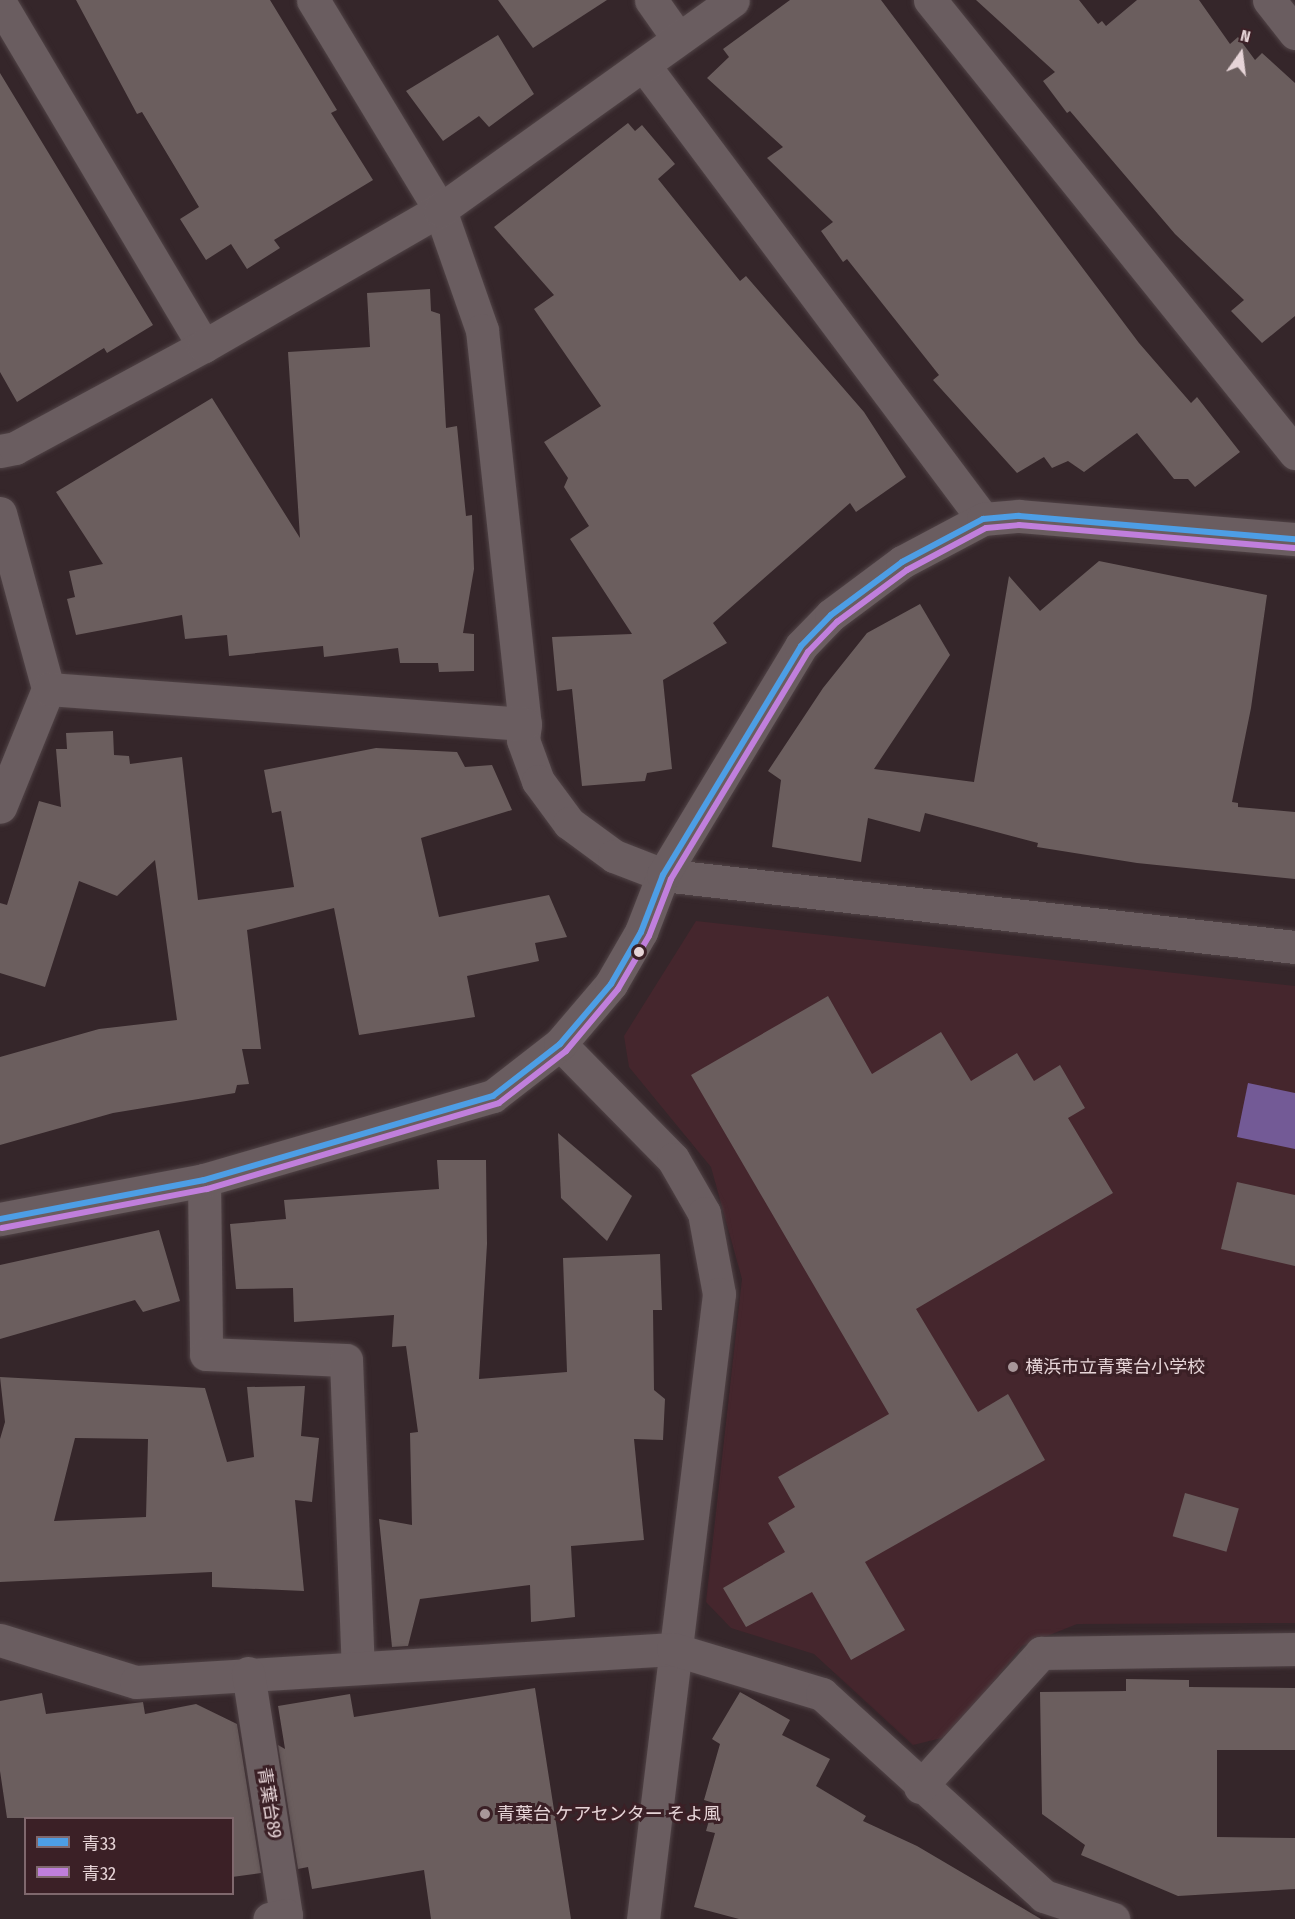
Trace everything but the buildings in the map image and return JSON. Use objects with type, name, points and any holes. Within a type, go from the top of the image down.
[{"type":"street","points":[[313,0],[440,210],[482,330],[525,724],[523,740],[538,781],[569,823],[614,855],[663,875],[1295,947]]},
{"type":"street","points":[[651,0],[676,37]]},
{"type":"street","points":[[0,452],[15,448],[204,346],[440,210],[645,67],[676,37],[733,0]]},
{"type":"street","points":[[930,0],[1295,453]]},
{"type":"street","points":[[1269,0],[1295,33]]},
{"type":"street","points":[[0,3],[204,346]]},
{"type":"street","points":[[645,67],[983,519]]},
{"type":"street","points":[[0,513],[48,689],[0,807]]},
{"type":"street","points":[[0,1219],[204,1180],[493,1096],[560,1044],[611,984],[640,932],[663,875],[801,646],[831,615],[902,562],[983,519],[1019,516],[1295,539]]},
{"type":"street","points":[[48,689],[525,724]]},
{"type":"street","points":[[560,1044],[673,1159],[704,1213],[717,1283],[672,1649],[643,1919]]},
{"type":"street","points":[[204,1180],[206,1354],[346,1360],[358,1666]]},
{"type":"street","points":[[0,1640],[136,1682],[358,1666],[672,1649],[822,1694],[920,1787],[1044,1896],[1113,1919]]},
{"type":"street","points":[[920,1787],[1041,1653],[1295,1649]]},
{"type":"street","name":"青葉台89","points":[[248,1673],[286,1915],[269,1919]]},
{"type":"shaded area","name":"横浜市立青葉台小学校","points":[[696,921],[1295,986],[1295,1623],[1077,1624],[1022,1646],[950,1736],[913,1745],[814,1654],[731,1628],[706,1602],[742,1279],[711,1167],[629,1067],[624,1036]]},
{"type":"shaded area","points":[[1248,1083],[1295,1093],[1295,1149],[1237,1137]]},
{"type":"transit line","name":"青33","points":[[0,1219],[204,1180],[493,1096],[560,1044],[611,984],[641,932],[663,875],[801,646],[831,615],[902,562],[983,519],[1019,516],[1295,539]]},
{"type":"transit line","name":"青32","points":[[2,1228],[207,1189],[499,1103],[566,1051],[618,989],[649,936],[671,879],[808,652],[837,622],[907,570],[986,528],[1019,525],[1294,548]]},
{"type":"place","name":"横浜市立青葉台小学校","points":[[1013,1367]]},
{"type":"place","name":"青葉台 ケアセンター そよ風","points":[[485,1814]]}]
